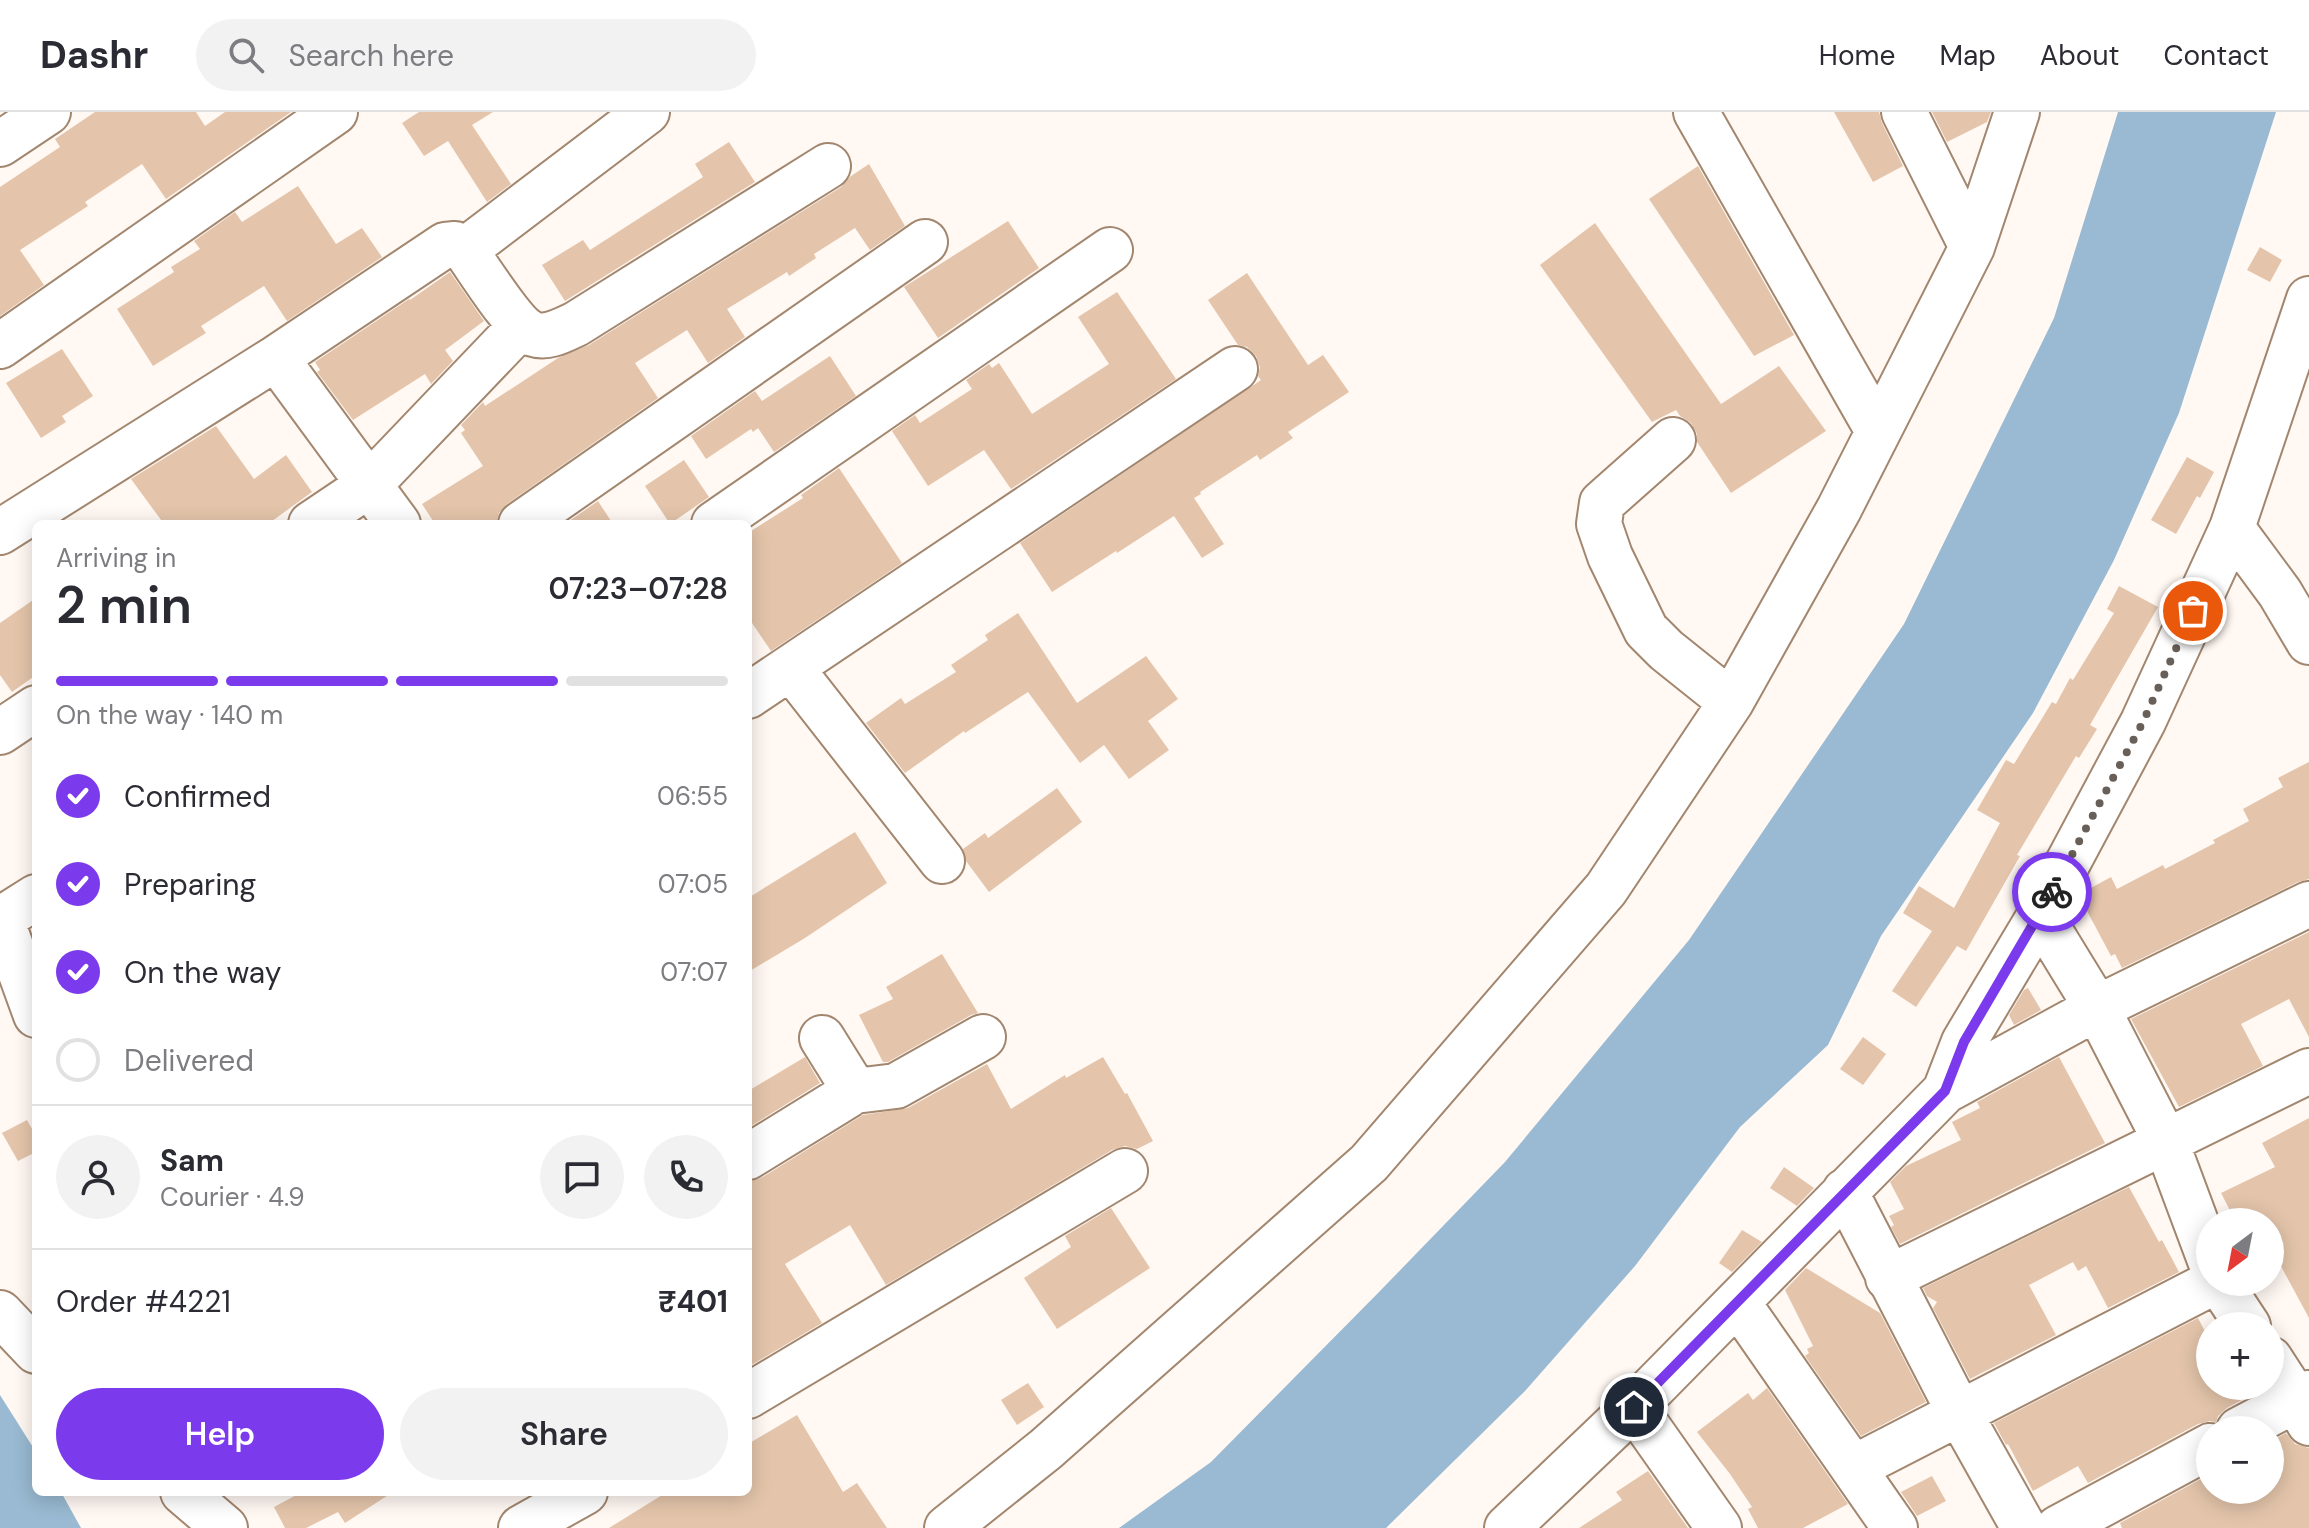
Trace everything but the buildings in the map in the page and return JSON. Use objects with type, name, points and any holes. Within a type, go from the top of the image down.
[{"type":"street","points":[[0,144],[48,112]]},
{"type":"street","points":[[0,346],[335,112]]},
{"type":"street","points":[[465,250],[647,112]]},
{"type":"street","points":[[1696,112],[1878,431]]},
{"type":"street","points":[[1904,112],[1972,247]]},
{"type":"street","points":[[947,1528],[1046,1449],[1369,1163],[1606,889],[1731,702],[1839,509],[1972,247],[2017,112]]},
{"type":"street","points":[[0,532],[276,358],[445,245],[455,244],[465,250],[520,327],[535,335],[553,334],[576,324],[828,166]]},
{"type":"street","points":[[527,520],[925,242]]},
{"type":"street","points":[[720,520],[1110,250]]},
{"type":"street","points":[[1945,1091],[1964,1042],[2040,915],[2143,722],[2232,528],[2309,299]]},
{"type":"street","points":[[317,520],[369,485],[520,327]]},
{"type":"street","points":[[276,358],[395,520]]},
{"type":"street","points":[[752,693],[1235,369]]},
{"type":"street","points":[[1673,440],[1602,503],[1599,524],[1610,556],[1646,630],[1731,702]]},
{"type":"street","points":[[2232,528],[2295,585],[2309,642]]},
{"type":"street","points":[[791,668],[942,861]]},
{"type":"street","points":[[0,732],[32,711]]},
{"type":"street","points":[[32,899],[0,918],[32,1004]]},
{"type":"street","points":[[1526,1522],[1634,1407],[1945,1091],[2097,1008],[2309,904]]},
{"type":"street","points":[[2040,915],[2097,1008],[2166,1142],[2196,1222]]},
{"type":"street","points":[[752,1155],[855,1091],[896,1086],[983,1037]]},
{"type":"street","points":[[822,1038],[855,1091]]},
{"type":"street","points":[[1888,1278],[2309,1071]]},
{"type":"street","points":[[752,1394],[1125,1171]]},
{"type":"street","points":[[1845,1191],[1960,1414],[2024,1528]]},
{"type":"street","points":[[1853,1468],[2196,1292]]},
{"type":"street","points":[[1738,1303],[1895,1528]]},
{"type":"street","points":[[0,1313],[32,1347]]},
{"type":"street","points":[[2276,1416],[2305,1405],[2284,1377]]},
{"type":"street","points":[[1634,1407],[1719,1528]]},
{"type":"street","points":[[2058,1528],[2196,1454]]},
{"type":"street","points":[[188,1496],[225,1528]]},
{"type":"street","points":[[225,1496],[233,1528]]},
{"type":"street","points":[[521,1528],[578,1496]]},
{"type":"water","points":[[2118,112],[2276,112],[2179,413],[2114,560],[2033,713],[1881,936],[1828,1045],[1740,1127],[1635,1266],[1525,1391],[1386,1528],[1119,1528],[1211,1462],[1380,1291],[1505,1162],[1689,940],[1904,624],[2054,318]]},
{"type":"water","points":[[0,1395],[32,1446],[32,1496],[63,1496],[81,1528],[0,1528]]},
{"type":"way so far","points":[[2052,892],[2143,722],[2193,611]]},
{"type":"route","points":[[1634,1407],[1945,1091],[1964,1042],[2052,892]]}]
